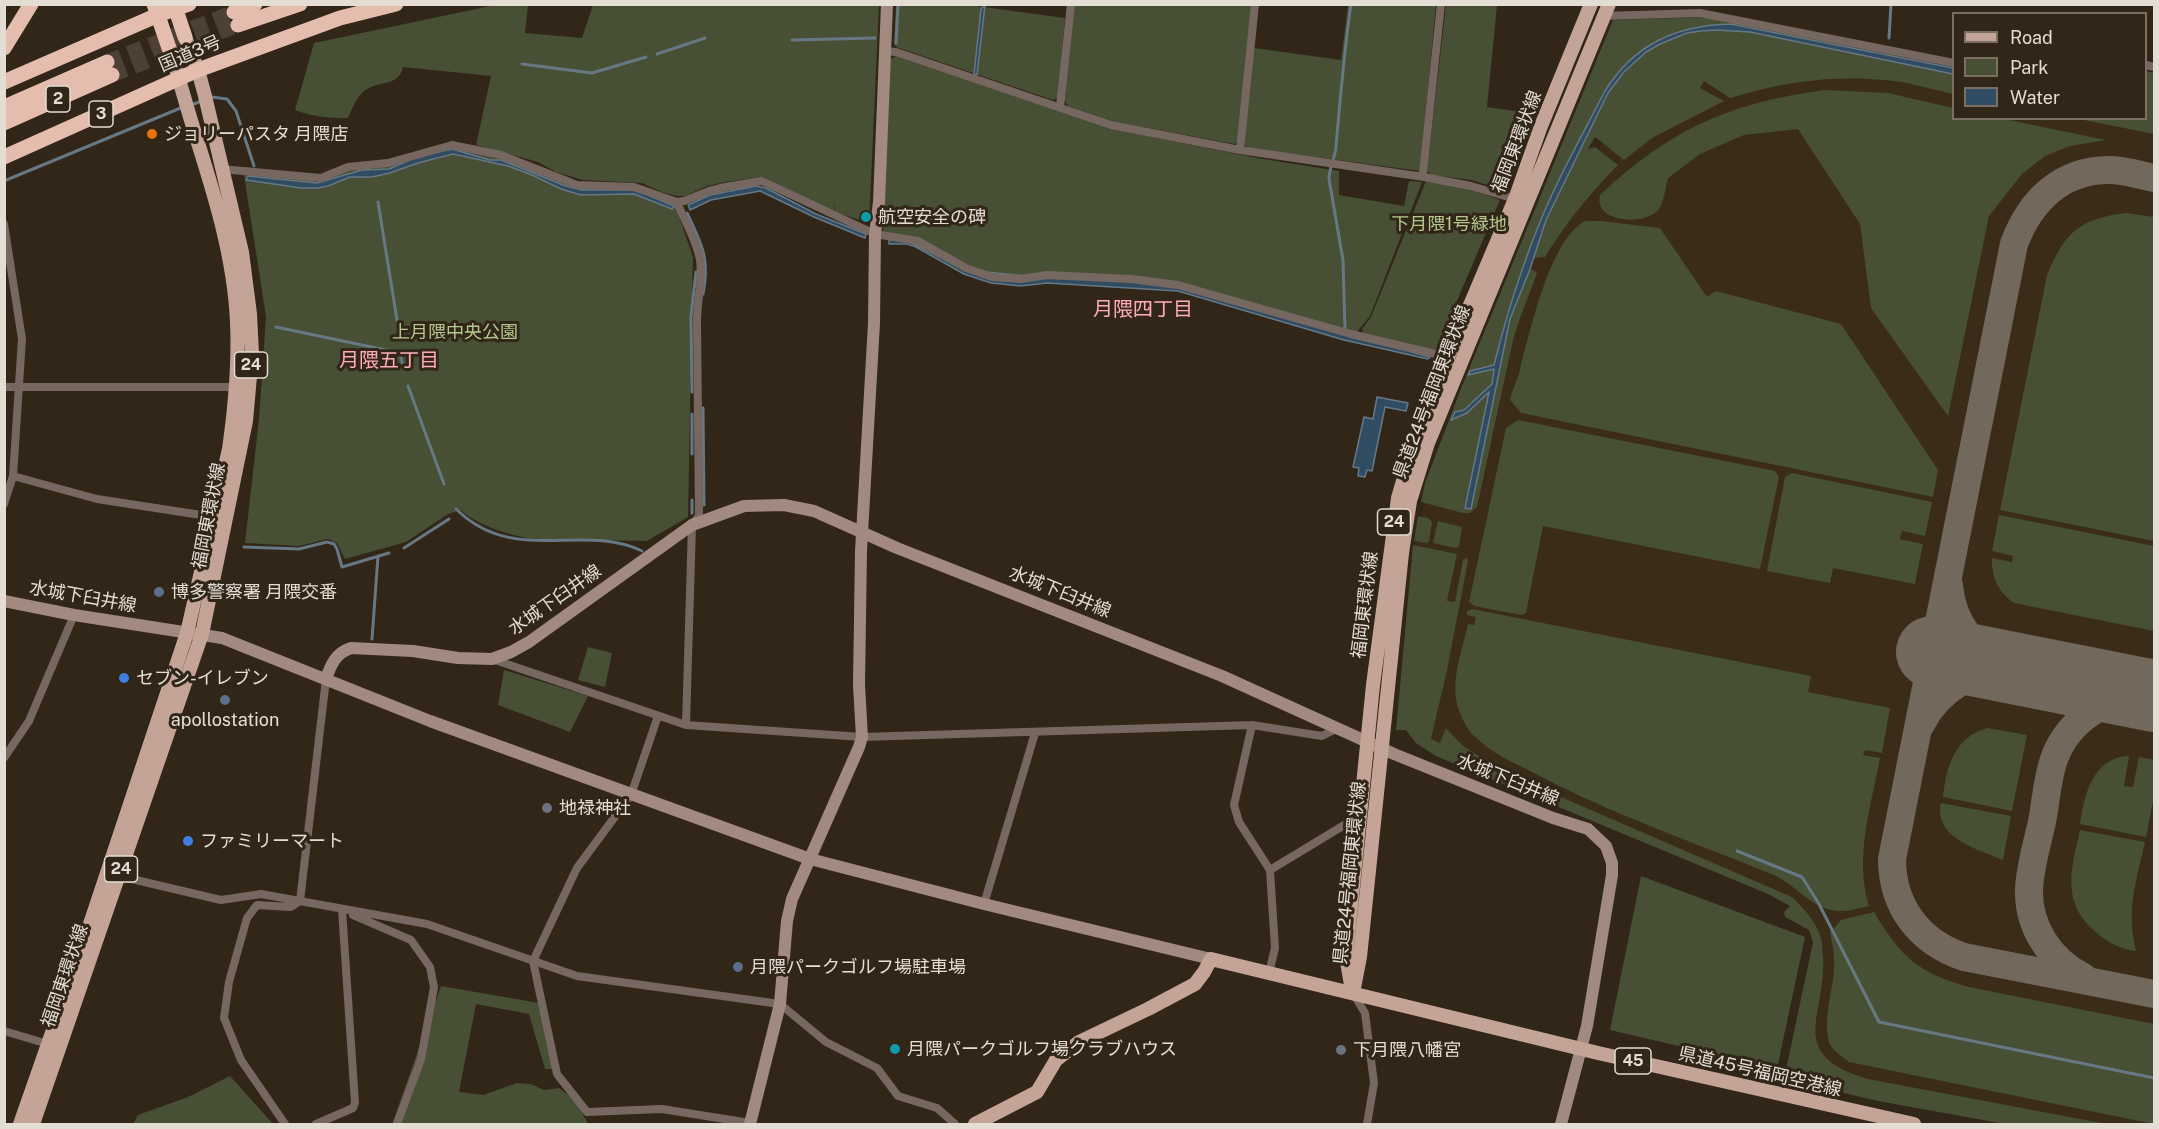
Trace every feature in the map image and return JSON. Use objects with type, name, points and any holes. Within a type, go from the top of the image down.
[{"type":"highway","points":[[4,48],[31,4]]},
{"type":"highway","points":[[255,4],[236,18],[300,4]]},
{"type":"highway","name":"国道3号","points":[[4,157],[198,70],[340,18],[396,4]]},
{"type":"highway","points":[[4,82],[156,10],[180,6],[185,37]]},
{"type":"highway","points":[[156,10],[169,48]]},
{"type":"highway","name":"2","points":[[4,108],[110,69],[4,123]]},
{"type":"highway","points":[[4,150],[38,142]]},
{"type":"main road","points":[[750,1124],[780,1004],[787,921],[792,899],[860,747],[862,737],[858,685],[861,551],[874,323],[875,234],[879,202],[887,4]]},
{"type":"main road","name":"福岡東環状線","points":[[1353,993],[1346,956],[1359,818],[1395,509],[1406,468],[1448,357],[1515,200],[1541,126],[1591,4]]},
{"type":"main road","name":"県道24号福岡東環状線","points":[[1353,993],[1360,957],[1402,552],[1408,511],[1418,471],[1606,10]]},
{"type":"main road","name":"福岡東環状線","points":[[33,1125],[202,634],[246,422],[252,354],[242,252],[198,70],[185,37]]},
{"type":"main road","name":"福岡東環状線","points":[[20,1125],[187,633],[229,449],[237,387],[237,321],[229,255],[180,78],[169,48]]},
{"type":"main road","name":"水城下臼井線","points":[[326,679],[331,664],[343,651],[351,648],[413,651],[458,658],[492,659],[512,652],[529,642],[692,525],[744,506],[784,505],[814,511],[863,533],[1180,659],[1368,740],[1382,749],[1552,818],[1588,829],[1606,846],[1612,875],[1583,1049],[1561,1125]]},
{"type":"main road","name":"水城下臼井線","points":[[4,601],[74,615],[222,638],[430,721],[810,859],[1211,959]]},
{"type":"main road","points":[[975,1125],[1037,1092],[1056,1060],[1079,1042],[1148,1010],[1195,984],[1211,959],[1353,993]]},
{"type":"main road","name":"県道45号福岡空港線","points":[[1353,993],[1583,1049],[1914,1125]]},
{"type":"street","points":[[1060,107],[1071,4]]},
{"type":"street","points":[[1240,150],[1255,4]]},
{"type":"street","points":[[1424,177],[1441,4]]},
{"type":"street","points":[[1606,10],[1700,13],[1952,63]]},
{"type":"street","points":[[885,51],[896,52],[1111,125],[1240,150],[1424,177],[1471,186],[1515,200]]},
{"type":"street","points":[[221,169],[321,178],[348,167],[388,163],[452,145],[501,155],[577,185],[634,187],[677,202],[725,187],[762,182],[875,234],[918,241],[966,268],[992,277],[1021,279],[1047,275],[1131,279],[1178,285],[1352,334],[1448,357]]},
{"type":"street","points":[[677,202],[700,256],[701,273],[697,297],[699,516],[692,525],[686,725]]},
{"type":"street","points":[[4,224],[22,339],[13,476],[4,504]]},
{"type":"street","points":[[4,387],[237,387]]},
{"type":"street","points":[[13,476],[97,499],[214,517]]},
{"type":"street","points":[[4,758],[29,721],[74,615]]},
{"type":"street","points":[[492,659],[686,725],[862,737],[1252,726],[1322,736],[1338,728]]},
{"type":"street","points":[[285,1125],[242,1060],[224,1017],[230,982],[247,918],[257,905],[291,907],[300,901],[326,679]]},
{"type":"street","points":[[658,716],[631,795],[577,868],[533,962],[557,1074],[587,1112],[662,1109],[750,1124]]},
{"type":"street","points":[[1252,726],[1234,805],[1239,822],[1270,870],[1275,948],[1269,973]]},
{"type":"street","points":[[984,904],[1035,733]]},
{"type":"street","points":[[1270,870],[1359,818]]},
{"type":"street","points":[[119,876],[221,900],[261,894],[427,924],[577,976],[780,1004],[826,1042],[877,1068],[898,1096],[937,1108],[955,1125]]},
{"type":"street","points":[[316,1125],[353,1108],[355,1103],[342,910]]},
{"type":"street","points":[[342,910],[411,940],[430,967],[434,987],[421,1059],[397,1125]]},
{"type":"street","name":"福岡東環状線","points":[[1353,993],[1365,1013],[1374,1083],[1366,1125]]},
{"type":"street","points":[[4,1031],[48,1044]]},
{"type":"shaded area","points":[[1704,48],[1952,91],[1952,120],[2092,120],[2154,132],[2154,1124],[2021,1124],[1786,1080],[1813,942],[1809,930],[1785,917],[1784,912],[1790,906],[1768,894],[1436,756],[1420,747],[1409,735],[1400,689],[1415,554],[1430,470],[1553,166],[1598,152],[1620,106]]},
{"type":"green space","points":[[495,5],[528,5],[525,33],[582,38],[593,5],[879,5],[869,223],[835,212],[835,202],[834,213],[763,177],[725,182],[707,186],[685,196],[677,196],[642,183],[583,180],[556,172],[538,162],[476,145],[491,76],[403,67],[394,80],[367,89],[356,102],[348,118],[321,117],[295,110],[314,43]]},
{"type":"green space","points":[[896,5],[969,5],[1065,18],[1058,98],[1053,100],[896,47],[894,44]]},
{"type":"green space","points":[[1073,5],[1252,5],[1238,142],[1234,144],[1111,121],[1068,106],[1064,100]]},
{"type":"green space","points":[[1348,5],[1436,5],[1420,171],[1248,148],[1244,144],[1254,48],[1341,60]]},
{"type":"green space","points":[[1446,5],[1497,5],[1487,107],[1536,114],[1505,190],[1471,180],[1432,175],[1427,171]]},
{"type":"green space","points":[[1709,17],[1731,24],[1952,68],[1952,94],[1894,81],[1845,78],[1788,84],[1730,98],[1704,81],[1700,88],[1724,101],[1652,138],[1624,160],[1595,137],[1588,149],[1595,147],[1618,165],[1579,209],[1545,257],[1534,258],[1530,269],[1537,272],[1513,340],[1477,507],[1470,513],[1463,513],[1421,502],[1425,483],[1462,386],[1613,20]]},
{"type":"green space","points":[[896,56],[1112,129],[1257,158],[1339,171],[1339,195],[1404,206],[1409,181],[1422,182],[1370,316],[1356,333],[1202,288],[992,274],[883,232],[890,59]]},
{"type":"green space","points":[[2147,71],[2154,73],[2154,134],[2084,120],[2147,120]]},
{"type":"green space","points":[[1825,90],[1888,93],[1952,108],[1952,120],[2009,120],[2106,140],[2070,146],[2045,156],[2022,174],[1989,216],[1948,416],[1871,308],[1860,224],[1798,129],[1744,135],[1700,154],[1668,178],[1662,203],[1651,215],[1632,220],[1622,219],[1604,211],[1600,204],[1600,195],[1626,172],[1677,136],[1730,112],[1791,96]]},
{"type":"green space","name":"上月隈中央公園","points":[[452,148],[509,161],[564,183],[634,189],[675,205],[693,257],[688,517],[647,541],[532,539],[494,529],[460,510],[448,514],[406,542],[345,559],[337,543],[328,539],[299,546],[245,543],[259,419],[266,317],[244,175],[322,181],[348,171],[386,166]]},
{"type":"green space","name":"下月隈1号緑地","points":[[1426,181],[1468,188],[1500,200],[1436,350],[1364,335],[1362,329],[1371,317]]},
{"type":"green space","points":[[2127,213],[2154,217],[2154,541],[2000,510],[2047,275],[2060,248],[2076,230],[2097,219]]},
{"type":"green space","points":[[1585,221],[1660,228],[1707,297],[1716,291],[1841,324],[1938,470],[1933,497],[1521,413],[1510,400],[1543,288],[1561,247],[1573,231]]},
{"type":"green space","points":[[1518,420],[1775,471],[1779,477],[1760,569],[1543,526],[1526,613],[1521,615],[1474,606],[1469,602],[1506,428]]},
{"type":"green space","points":[[1792,473],[1932,502],[1925,536],[1902,531],[1900,539],[1923,544],[1915,584],[1833,568],[1830,583],[1767,571],[1785,477]]},
{"type":"green space","points":[[1999,515],[2154,546],[2154,631],[2014,603],[2000,589],[1993,572],[1992,558],[2012,562],[2013,556],[1992,551]]},
{"type":"green space","points":[[1418,516],[1428,518],[1432,522],[1427,543],[1414,541]]},
{"type":"green space","points":[[1438,521],[1462,527],[1459,547],[1433,543]]},
{"type":"green space","points":[[1413,545],[1457,554],[1447,601],[1455,602],[1463,560],[1467,557],[1468,561],[1431,739],[1440,743],[1446,728],[1462,745],[1503,772],[1792,897],[1813,921],[1822,942],[1823,977],[1816,1031],[1818,1045],[1826,1058],[1842,1069],[1868,1079],[2107,1124],[2005,1124],[1878,1101],[1784,1079],[1813,942],[1809,930],[1785,917],[1784,912],[1790,906],[1768,894],[1436,756],[1416,743],[1406,730],[1396,730]]},
{"type":"green space","points":[[1472,609],[1811,676],[1808,692],[1890,708],[1882,753],[1865,750],[1863,755],[1880,758],[1865,832],[1863,869],[1869,906],[1841,911],[1823,908],[1776,876],[1595,803],[1488,748],[1474,736],[1466,725],[1461,716],[1455,691],[1457,668],[1468,624],[1474,625],[1476,617],[1467,615],[1467,611]]},
{"type":"green space","points":[[588,647],[612,653],[605,687],[578,680]]},
{"type":"green space","points":[[504,670],[588,696],[570,732],[498,705]]},
{"type":"green space","points":[[1988,728],[2027,735],[2012,811],[1943,797],[1954,754],[1967,738]]},
{"type":"green space","points":[[2129,756],[2124,786],[2133,787],[2139,757],[2154,760],[2154,796],[2146,837],[2080,824],[2084,801],[2099,770],[2117,758]]},
{"type":"green space","points":[[1941,803],[2011,816],[2003,860],[1970,846],[1951,834],[1940,815]]},
{"type":"green space","points":[[2080,830],[2145,842],[2132,909],[2136,951],[2120,947],[2102,937],[2086,923],[2078,911],[2071,886]]},
{"type":"green space","points":[[1641,876],[1805,937],[1777,1069],[1610,1030]]},
{"type":"green space","points":[[1874,912],[1893,940],[1912,961],[1936,976],[1951,982],[2154,1024],[2154,1124],[1849,1062],[1832,1048],[1827,1033],[1827,1015],[1834,966],[1830,933],[1841,920]]},
{"type":"green space","points":[[441,986],[539,1003],[554,1069],[545,1069],[529,1014],[476,1004],[459,1092],[483,1095],[517,1083],[531,1084],[544,1090],[559,1088],[576,1101],[588,1124],[392,1124]]},
{"type":"green space","points":[[230,1076],[273,1124],[133,1124],[138,1115],[188,1097]]},
{"type":"water","points":[[985,5],[977,75],[974,74],[981,9]]},
{"type":"water","points":[[1731,24],[1952,68],[1952,74],[1750,32],[1716,30],[1687,33],[1646,52],[1624,72],[1608,93],[1546,220],[1510,319],[1471,509],[1465,508],[1489,392],[1467,413],[1451,420],[1455,412],[1464,410],[1492,384],[1494,369],[1468,375],[1470,371],[1494,365],[1528,254],[1560,177],[1605,91],[1629,61],[1643,49],[1659,40],[1675,33],[1711,25]]},
{"type":"water","points":[[452,149],[490,160],[501,160],[563,185],[582,190],[636,190],[674,206],[672,209],[634,194],[581,195],[561,189],[508,166],[453,154],[390,173],[372,177],[350,177],[318,188],[301,188],[246,180],[248,176],[317,183],[362,170],[389,169],[416,157]]},
{"type":"water","points":[[756,186],[766,188],[816,214],[866,234],[865,238],[760,191],[711,200],[690,210],[688,205],[710,195]]},
{"type":"water","points":[[889,239],[908,241],[965,270],[1047,278],[1132,281],[1178,287],[1430,357],[1428,359],[1344,340],[1178,291],[1047,283],[1021,286],[991,283],[964,274],[916,247],[907,244],[889,244]]},
{"type":"water","points":[[1377,397],[1408,403],[1406,411],[1385,407],[1372,471],[1367,470],[1365,477],[1358,476],[1359,468],[1353,467],[1364,417],[1373,419]]},
{"type":"waterway","points":[[896,43],[898,4]]},
{"type":"waterway","points":[[1345,329],[1343,260],[1329,179],[1336,147],[1351,4]]},
{"type":"waterway","points":[[1889,38],[1891,4]]},
{"type":"waterway","points":[[657,54],[705,38]]},
{"type":"waterway","points":[[792,40],[875,38]]},
{"type":"waterway","points":[[522,64],[592,73],[646,57]]},
{"type":"waterway","points":[[212,97],[227,99],[236,111],[254,166]]},
{"type":"waterway","points":[[194,104],[199,102]]},
{"type":"waterway","points":[[4,181],[183,107]]},
{"type":"waterway","points":[[378,202],[397,320]]},
{"type":"waterway","points":[[687,213],[697,234],[705,261],[703,294]]},
{"type":"waterway","points":[[692,392],[691,317],[696,272]]},
{"type":"waterway","points":[[276,327],[400,353]]},
{"type":"waterway","points":[[400,354],[404,370]]},
{"type":"waterway","points":[[408,386],[444,484]]},
{"type":"waterway","points":[[703,408],[704,505]]},
{"type":"waterway","points":[[692,414],[692,454]]},
{"type":"waterway","points":[[692,500],[692,513]]},
{"type":"waterway","points":[[456,509],[478,526],[501,536],[525,540],[596,540],[619,543],[642,551]]},
{"type":"waterway","points":[[404,548],[449,519]]},
{"type":"waterway","points":[[244,547],[299,549],[327,542],[334,544],[342,567],[389,553]]},
{"type":"waterway","points":[[372,639],[378,556]]},
{"type":"waterway","points":[[1737,851],[1802,877],[1819,904],[1879,1022],[2154,1078]]},
{"type":"taxiway","points":[[2154,178],[2109,170],[2092,171],[2062,182],[2038,202],[2029,214],[2014,244],[1892,859],[1893,876],[1903,907],[1921,932],[1948,950],[1964,957],[2154,994]]},
{"type":"taxiway","points":[[1949,585],[1955,612],[1968,636],[1987,654],[2011,668]]},
{"type":"taxiway","points":[[1921,724],[1937,701],[1958,684],[1983,673],[2011,668]]},
{"type":"taxiway","points":[[2083,977],[2071,970],[2051,952],[2043,941],[2032,916],[2029,889],[2031,872],[2048,782],[2061,744],[2081,720],[2107,704],[2122,699],[2154,697]]},
{"type":"runway","points":[[1932,652],[2154,696]]},
{"type":"tunnel","points":[[107,62],[234,12]]},
{"type":"tunnel","points":[[112,75],[238,25]]},
{"type":"place","name":"ジョリーパスタ 月隈店","points":[[152,134]]},
{"type":"place","name":"航空安全の碑","points":[[866,217]]},
{"type":"place","name":"博多警察署 月隈交番","points":[[159,592]]},
{"type":"place","name":"セブン-イレブン","points":[[124,678]]},
{"type":"place","name":"apollostation","points":[[225,700]]},
{"type":"place","name":"地禄神社","points":[[547,808]]},
{"type":"place","name":"ファミリーマート","points":[[188,841]]},
{"type":"place","name":"月隈パークゴルフ場駐車場","points":[[738,967]]},
{"type":"place","name":"月隈パークゴルフ場クラブハウス","points":[[895,1049]]},
{"type":"place","name":"下月隈八幡宮","points":[[1341,1050]]},
{"type":"district","name":"月隈四丁目","points":[[1143,310]]},
{"type":"district","name":"月隈五丁目","points":[[389,361]]}]
